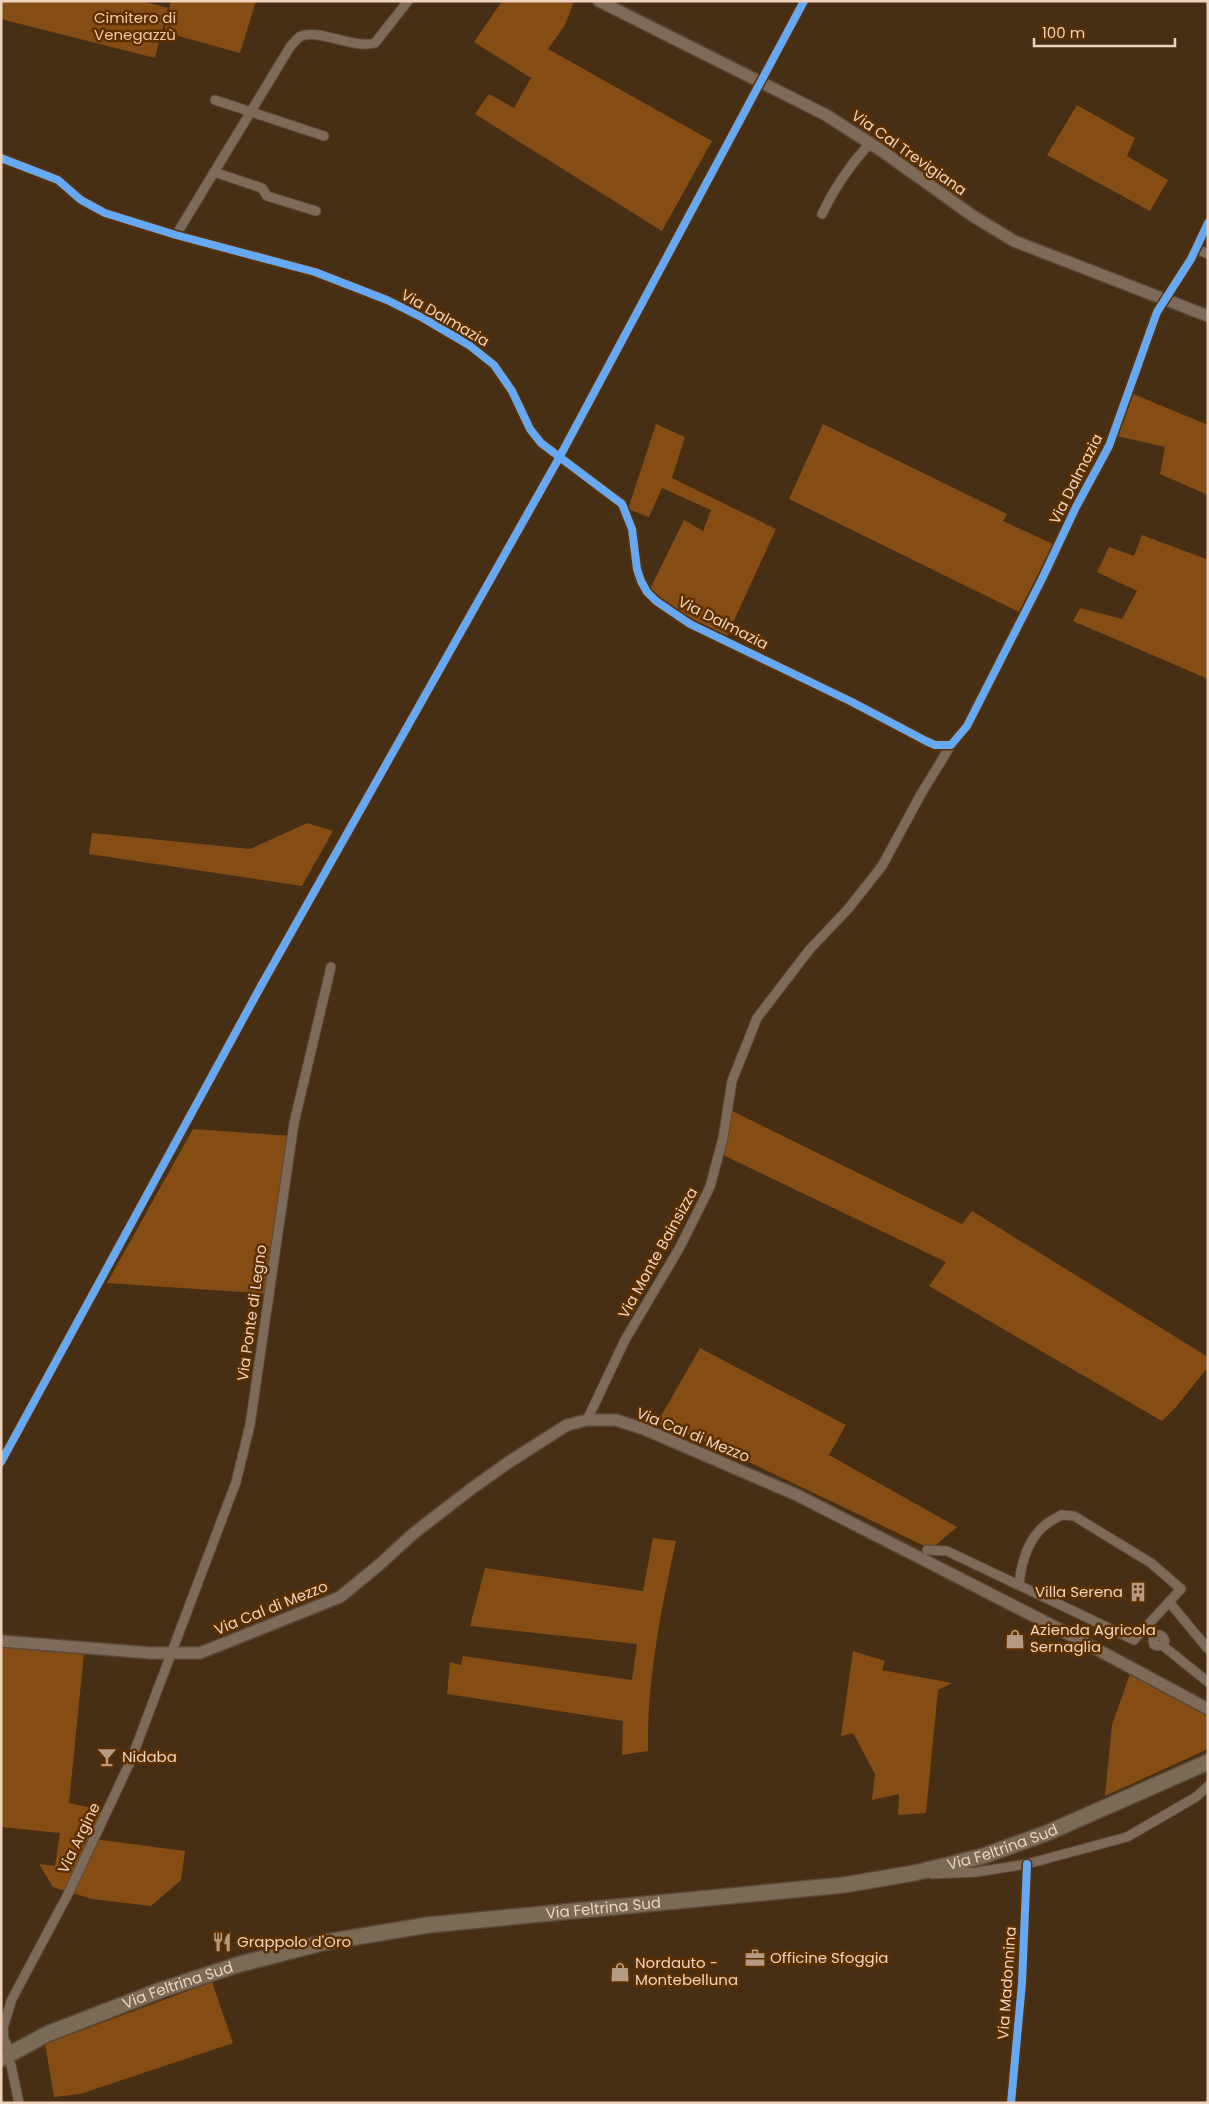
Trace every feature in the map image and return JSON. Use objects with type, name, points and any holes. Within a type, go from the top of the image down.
[{"type":"main road","name":"Via Feltrina Sud","points":[[8,2059],[47,2034],[161,1990],[240,1964],[326,1942],[428,1925],[822,1888],[914,1873],[983,1856],[1048,1833],[1208,1762]]},
{"type":"street","points":[[176,235],[290,47],[300,36],[310,35],[360,45],[375,43],[408,1]]},
{"type":"street","name":"Via Cal Trevigiana","points":[[599,1],[805,103],[870,143],[973,216],[1014,241],[1099,275],[1166,298],[1208,316]]},
{"type":"street","points":[[215,100],[251,110],[324,136]]},
{"type":"street","points":[[822,214],[844,176],[870,143]]},
{"type":"street","name":"Via Dalmazia","points":[[1,158],[58,180],[82,200],[105,213],[176,235],[315,272],[387,300],[423,318],[469,345],[494,365],[512,391],[530,429],[541,443],[622,504],[632,529],[637,569],[647,592],[656,601],[690,624],[852,702],[926,741],[935,745],[951,745]]},
{"type":"street","points":[[214,172],[262,188],[267,196],[316,211]]},
{"type":"street","name":"Via Dalmazia","points":[[764,1009],[810,949],[848,909],[882,866],[920,794],[951,745],[967,726],[1042,579],[1076,507],[1109,446],[1157,312],[1196,249],[1208,223]]},
{"type":"street","points":[[1196,249],[1208,254]]},
{"type":"street","name":"Via Ponte di Legno","points":[[170,1654],[236,1482],[250,1425],[294,1123],[331,967]]},
{"type":"street","name":"Via Monte Bainsizza","points":[[587,1420],[625,1340],[680,1247],[710,1187],[723,1138],[732,1081],[757,1018],[764,1009]]},
{"type":"street","name":"Via Cal di Mezzo","points":[[1,1642],[170,1654],[200,1653],[340,1597],[414,1533],[509,1462],[567,1425],[587,1420],[616,1420],[644,1429],[797,1495],[1060,1630],[1208,1709]]},
{"type":"street","points":[[927,1550],[947,1550],[1019,1585],[1134,1640],[1181,1589],[1151,1563],[1074,1516],[1060,1515],[1044,1526],[1029,1546],[1021,1569],[1019,1585]]},
{"type":"street","points":[[1170,1602],[1208,1649]]},
{"type":"street","points":[[1144,1629],[1155,1636],[1154,1645],[1162,1645],[1208,1682]]},
{"type":"street","name":"Via Argine","points":[[8,2059],[3,2028],[15,1993],[67,1896],[131,1760],[170,1654]]},
{"type":"street","points":[[914,1873],[962,1874],[1027,1864],[1127,1837],[1196,1797],[1208,1786]]},
{"type":"street","name":"Via Madonnina","points":[[1011,2103],[1022,1983],[1027,1864]]},
{"type":"street","points":[[8,2059],[19,2103]]},
{"type":"green space","name":"Cimitero di Venegazzù","points":[[1,1],[142,1],[168,8],[155,58],[1,19]]},
{"type":"green space","points":[[171,1],[256,1],[240,53],[164,32]]},
{"type":"green space","points":[[502,1],[574,1],[565,25],[548,49],[712,141],[662,231],[475,114],[489,94],[514,108],[531,78],[474,42]]},
{"type":"green space","points":[[1077,105],[1135,138],[1127,156],[1168,180],[1150,211],[1047,155]]},
{"type":"green space","points":[[1131,393],[1208,425],[1208,495],[1160,474],[1165,447],[1117,436]]},
{"type":"green space","points":[[656,424],[685,437],[672,478],[776,529],[725,640],[679,619],[648,593],[684,520],[703,531],[711,510],[662,488],[649,517],[628,509]]},
{"type":"green space","points":[[823,424],[1007,514],[1003,521],[1053,544],[1019,612],[789,499]]},
{"type":"green space","points":[[1142,535],[1206,559],[1208,556],[1208,679],[1073,621],[1080,608],[1122,619],[1137,591],[1097,572],[1109,547],[1134,556]]},
{"type":"green space","points":[[307,823],[333,831],[302,886],[89,854],[92,833],[250,849]]},
{"type":"green space","points":[[732,1111],[962,1224],[972,1211],[1208,1357],[1208,1367],[1176,1407],[1162,1421],[929,1286],[946,1262],[723,1155]]},
{"type":"green space","points":[[193,1129],[293,1136],[270,1294],[107,1283]]},
{"type":"green space","points":[[700,1348],[846,1425],[829,1455],[957,1527],[931,1549],[711,1444],[657,1423]]},
{"type":"green space","points":[[653,1538],[676,1541],[660,1619],[652,1672],[648,1751],[622,1755],[623,1721],[447,1694],[450,1662],[461,1665],[463,1656],[632,1680],[637,1644],[470,1626],[485,1568],[643,1591]]},
{"type":"green space","points":[[1,1646],[84,1653],[69,1803],[110,1812],[94,1839],[185,1851],[181,1880],[151,1906],[92,1899],[53,1887],[39,1864],[55,1866],[60,1833],[1,1827]]},
{"type":"green space","points":[[853,1651],[885,1661],[882,1670],[952,1683],[938,1690],[926,1813],[898,1815],[899,1794],[872,1800],[875,1774],[853,1733],[841,1736]]},
{"type":"green space","points":[[1131,1671],[1208,1712],[1208,1749],[1105,1796],[1112,1725]]},
{"type":"green space","points":[[212,1982],[233,2043],[80,2094],[54,2097],[45,2044]]},
{"type":"cycle path","points":[[1,1462],[261,986],[559,458],[804,1]]},
{"type":"cycle path","points":[[1,158],[58,180],[81,200],[105,213],[176,235],[315,272],[387,300],[423,318],[469,345],[494,365],[512,391],[530,429],[541,443],[622,504],[632,529],[637,569],[641,581],[647,592],[656,601],[690,624],[852,702],[935,745],[951,745],[967,726],[1042,579],[1076,507],[1109,446],[1157,312],[1191,259],[1208,223]]},
{"type":"cycle path","points":[[1011,2103],[1022,1983],[1027,1864]]},
{"type":"place","name":"Villa Serena","points":[[1138,1592]]},
{"type":"place","name":"Azienda Agricola Sernaglia","points":[[1015,1639]]},
{"type":"place","name":"Nidaba","points":[[107,1757]]},
{"type":"place","name":"Grappolo d'Oro","points":[[222,1942]]},
{"type":"place","name":"Officine Sfoggia","points":[[755,1958]]},
{"type":"place","name":"Nordauto - Montebelluna","points":[[620,1972]]}]
